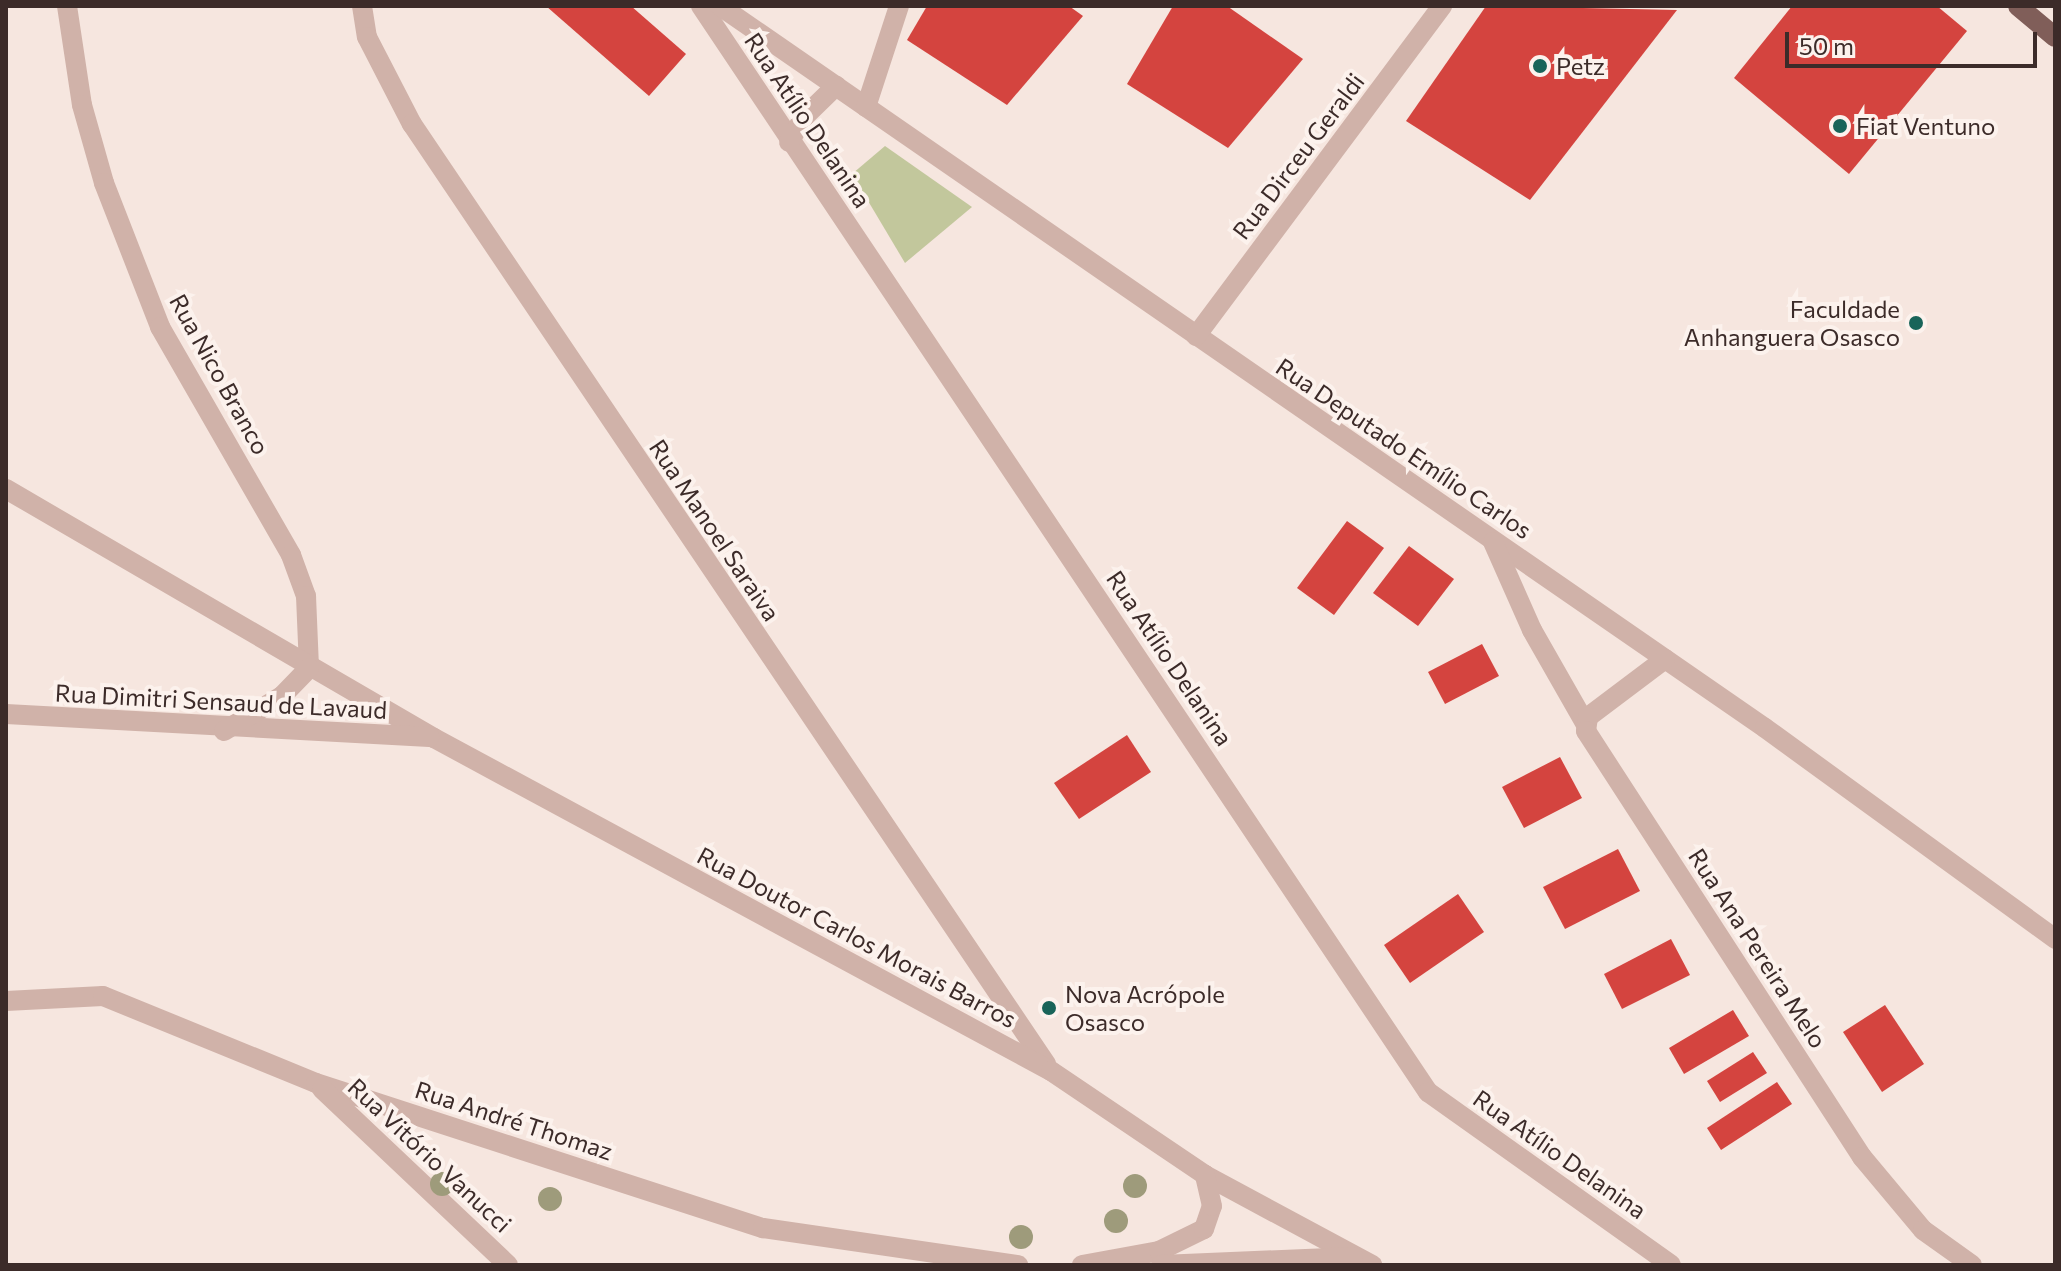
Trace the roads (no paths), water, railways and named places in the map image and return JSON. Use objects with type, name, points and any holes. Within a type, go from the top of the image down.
[{"type":"main road","points":[[2018,6],[2055,37]]},
{"type":"street","name":"Rua Nico Branco","points":[[67,6],[82,105],[104,183],[160,327],[291,555],[306,596],[309,668]]},
{"type":"street","name":"Rua Manoel Saraiva","points":[[362,6],[367,37],[412,124],[1051,1071]]},
{"type":"street","name":"Rua Atílio Delanina","points":[[701,6],[789,142],[1428,1092],[1671,1265]]},
{"type":"street","name":"Rua Deputado Emílio Carlos","points":[[720,6],[1665,659],[2055,939]]},
{"type":"street","points":[[866,107],[899,6]]},
{"type":"street","name":"Rua Dirceu Geraldi","points":[[1196,336],[1442,6]]},
{"type":"street","points":[[789,142],[804,117],[836,86]]},
{"type":"street","name":"Rua Doutor Carlos Morais Barros","points":[[6,489],[434,738],[1051,1071],[1205,1175],[1363,1261]]},
{"type":"street","name":"Rua Ana Pereira Melo","points":[[1492,539],[1532,630],[1585,723],[1862,1157],[1923,1230],[1972,1265]]},
{"type":"street","points":[[1585,723],[1665,659]]},
{"type":"street","points":[[224,731],[282,696],[309,668]]},
{"type":"street","name":"Rua Dimitri Sensaud de Lavaud","points":[[6,714],[224,731],[434,738]]},
{"type":"street","name":"Rua André Thomaz","points":[[6,1001],[103,996],[316,1083],[763,1228],[1018,1265]]},
{"type":"street","name":"Rua Vitório Vanucci","points":[[316,1083],[508,1265]]},
{"type":"street","points":[[1082,1265],[1159,1251],[1204,1229],[1212,1206],[1205,1175]]},
{"type":"street","points":[[1161,1265],[1363,1261]]},
{"type":"place","name":"Petz","points":[[1540,66]]},
{"type":"place","name":"Fiat Ventuno","points":[[1840,126]]},
{"type":"place","name":"Faculdade Anhanguera Osasco","points":[[1916,323]]},
{"type":"place","name":"Nova Acrópole Osasco","points":[[1049,1008]]}]
